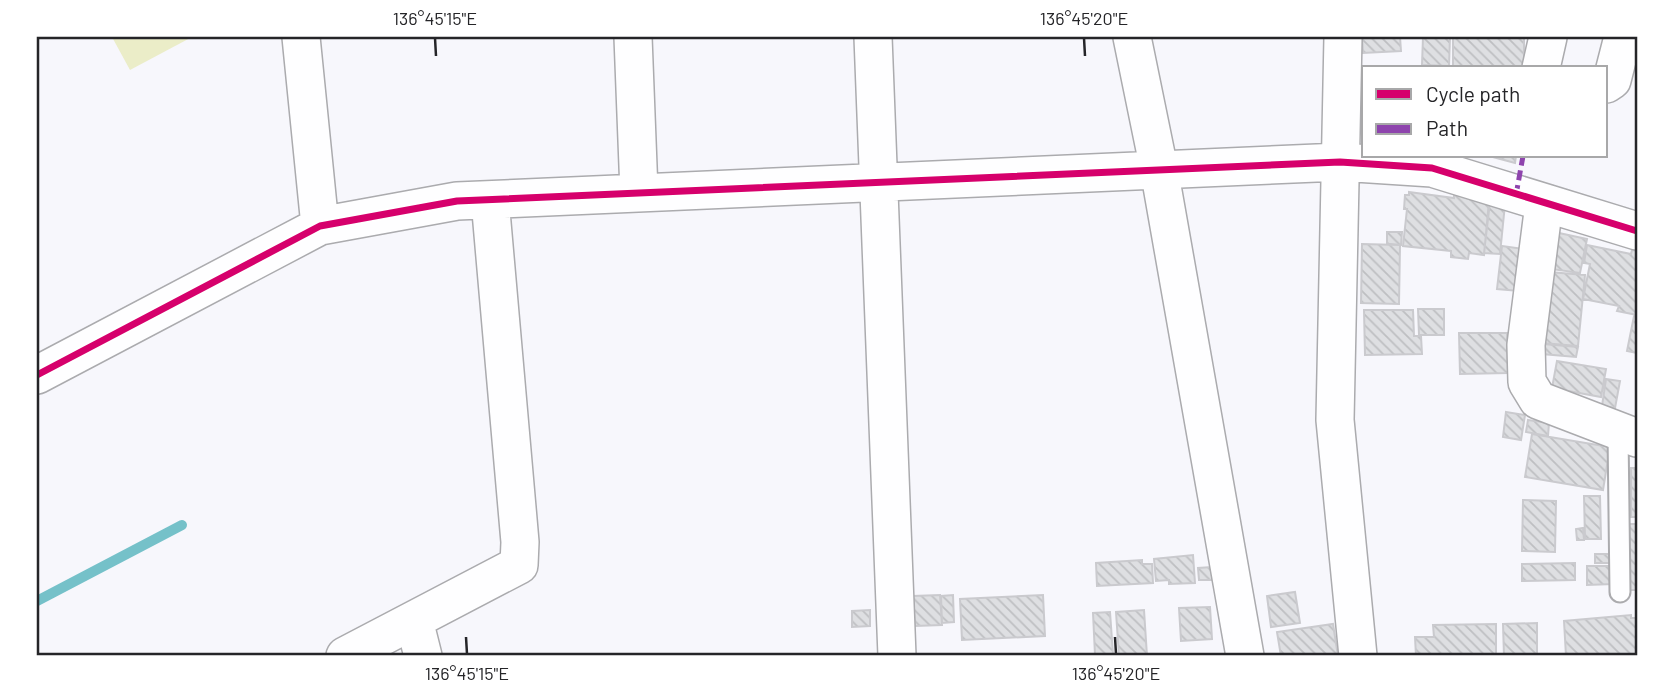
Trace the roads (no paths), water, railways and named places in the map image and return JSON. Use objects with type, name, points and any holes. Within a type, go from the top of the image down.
[{"type":"street","points":[[301,37],[320,226]]},
{"type":"street","points":[[633,37],[639,192]]},
{"type":"street","points":[[873,37],[897,656]]},
{"type":"street","points":[[1132,37],[1159,169],[1245,656]]},
{"type":"street","points":[[1343,37],[1335,419],[1358,656]]},
{"type":"street","points":[[1541,66],[1548,37]]},
{"type":"street","points":[[1608,83],[1612,80],[1623,37]]},
{"type":"street","points":[[37,375],[320,226],[457,201],[1340,162],[1432,168],[1637,231]]},
{"type":"street","points":[[345,656],[519,565],[520,542],[490,200]]},
{"type":"street","points":[[1544,204],[1526,345],[1527,382],[1538,400],[1628,435]]},
{"type":"street","points":[[414,620],[423,656]]},
{"type":"lane","points":[[1619,592],[1628,435]]},
{"type":"waterway","points":[[37,601],[182,525]]}]
